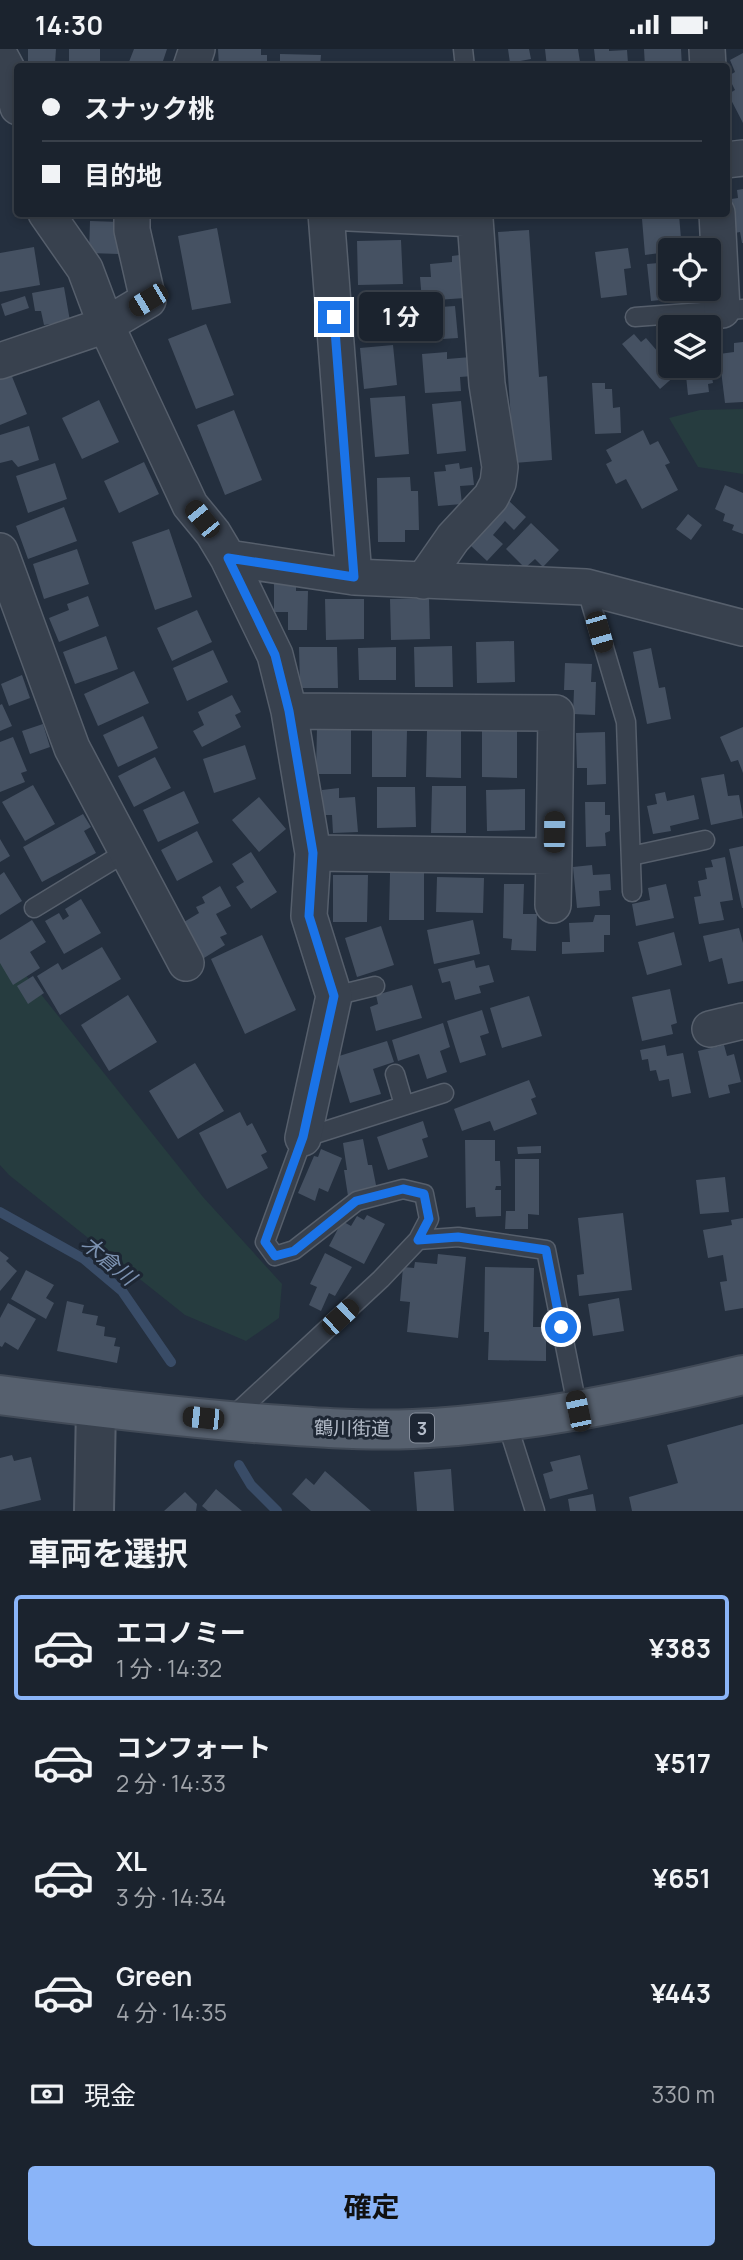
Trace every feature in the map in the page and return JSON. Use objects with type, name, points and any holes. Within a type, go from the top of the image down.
[{"type":"main road","name":"鶴川街道","points":[[0,1395],[310,1427],[413,1429],[578,1411],[743,1375]]},
{"type":"street","points":[[0,56],[8,71],[14,93]]},
{"type":"street","points":[[49,217],[85,269],[106,325],[190,505],[213,533],[228,558],[275,655],[289,711],[313,853],[309,916],[334,996],[303,1137]]},
{"type":"street","points":[[0,361],[106,325],[148,300],[132,230],[132,217]]},
{"type":"street","points":[[326,217],[354,577]]},
{"type":"street","points":[[423,580],[453,538],[491,497],[498,483],[500,467],[486,384],[475,219],[433,217]]},
{"type":"street","points":[[718,217],[733,309]]},
{"type":"street","points":[[0,551],[72,748],[186,963]]},
{"type":"street","points":[[228,558],[354,577],[586,587],[743,628]]},
{"type":"street","points":[[289,711],[556,712],[553,905]]},
{"type":"street","points":[[313,853],[554,856]]},
{"type":"street","points":[[710,1029],[743,1021]]},
{"type":"street","points":[[94,1511],[96,1407]]},
{"type":"lane","points":[[635,317],[733,309]]},
{"type":"lane","points":[[586,587],[626,722],[632,891]]},
{"type":"lane","points":[[631,856],[705,840]]},
{"type":"lane","points":[[34,908],[126,852]]},
{"type":"lane","points":[[334,996],[375,986]]},
{"type":"lane","points":[[395,1074],[404,1105]]},
{"type":"lane","points":[[229,1420],[381,1279],[418,1240],[429,1219],[424,1194],[403,1189],[356,1201],[294,1251],[275,1256],[265,1242],[303,1137],[444,1093]]},
{"type":"lane","points":[[418,1240],[458,1237],[546,1250],[578,1411]]},
{"type":"lane","points":[[506,1420],[536,1511]]},
{"type":"green space","points":[[743,409],[743,474],[698,467],[669,418],[700,410]]},
{"type":"green space","points":[[0,943],[203,1197],[282,1284],[279,1318],[246,1341],[185,1315],[0,1165]]},
{"type":"building","points":[[28,49],[56,49],[55,63],[28,63]]},
{"type":"building","points":[[69,49],[100,49],[100,63],[69,63]]},
{"type":"building","points":[[134,49],[167,49],[162,63],[129,63]]},
{"type":"building","points":[[218,49],[261,49],[261,55],[267,55],[267,63],[219,63]]},
{"type":"building","points":[[508,49],[529,49],[531,59],[510,63]]},
{"type":"building","points":[[545,49],[578,49],[580,62],[547,63]]},
{"type":"building","points":[[594,49],[627,50],[628,63],[596,63]]},
{"type":"building","points":[[644,49],[681,49],[682,63],[645,63]]},
{"type":"building","points":[[743,53],[743,123],[730,98],[730,93],[735,90],[730,75],[735,72],[730,60]]},
{"type":"building","points":[[280,54],[321,55],[320,63],[280,63]]},
{"type":"building","points":[[743,189],[742,243],[740,232],[735,233],[731,199],[738,198],[737,190]]},
{"type":"building","points":[[679,217],[681,238],[658,238],[658,253],[645,255],[642,219]]},
{"type":"building","points":[[90,221],[120,222],[119,254],[89,253]]},
{"type":"building","points":[[217,228],[231,303],[192,310],[178,236]]},
{"type":"building","points":[[529,230],[539,377],[547,376],[552,460],[514,463],[498,232]]},
{"type":"building","points":[[401,240],[403,284],[358,285],[357,241]]},
{"type":"building","points":[[34,247],[40,285],[0,292],[0,253]]},
{"type":"building","points":[[628,248],[631,268],[624,269],[627,295],[601,298],[595,252]]},
{"type":"building","points":[[467,254],[465,298],[422,301],[420,277],[431,277],[430,264],[452,262],[452,256]]},
{"type":"building","points":[[658,263],[658,300],[651,301],[647,264]]},
{"type":"building","points":[[64,287],[70,321],[44,325],[41,311],[35,311],[32,293]]},
{"type":"building","points":[[389,294],[392,333],[364,335],[362,296]]},
{"type":"building","points":[[25,296],[29,308],[5,316],[1,304]]},
{"type":"building","points":[[455,306],[458,338],[427,340],[425,308]]},
{"type":"building","points":[[206,324],[234,395],[196,409],[168,339]]},
{"type":"building","points":[[634,334],[641,342],[646,338],[658,352],[658,378],[672,378],[660,389],[622,344]]},
{"type":"building","points":[[743,342],[743,402],[725,403],[721,354],[734,352],[734,343]]},
{"type":"building","points":[[393,345],[397,385],[364,389],[360,348]]},
{"type":"building","points":[[447,352],[447,359],[471,357],[473,376],[460,377],[461,391],[425,393],[422,354]]},
{"type":"building","points":[[9,369],[27,414],[0,425],[0,372]]},
{"type":"building","points":[[686,378],[712,378],[713,383],[708,384],[709,392],[688,395]]},
{"type":"building","points":[[592,383],[605,383],[605,389],[612,389],[613,408],[620,407],[621,433],[595,434]]},
{"type":"building","points":[[405,396],[409,454],[375,457],[370,398]]},
{"type":"building","points":[[99,400],[119,442],[82,459],[62,418]]},
{"type":"building","points":[[461,401],[466,451],[437,454],[432,404]]},
{"type":"building","points":[[234,410],[262,480],[225,495],[197,425]]},
{"type":"building","points":[[29,426],[39,460],[18,467],[12,460],[0,463],[0,435]]},
{"type":"building","points":[[643,430],[650,445],[658,441],[670,463],[665,465],[678,490],[642,509],[626,479],[616,484],[606,464],[612,461],[606,450]]},
{"type":"building","points":[[144,462],[159,494],[119,513],[104,481]]},
{"type":"building","points":[[55,463],[67,499],[28,513],[16,476]]},
{"type":"building","points":[[459,463],[460,469],[472,467],[474,485],[460,486],[462,504],[438,506],[434,472],[446,471],[445,465]]},
{"type":"building","points":[[410,477],[411,491],[418,491],[419,530],[405,530],[405,542],[378,542],[377,478]]},
{"type":"building","points":[[725,485],[743,493],[743,534],[732,530],[734,525],[723,521],[725,514],[715,509]]},
{"type":"building","points":[[508,500],[526,517],[514,530],[505,521],[493,535],[503,544],[487,561],[470,545]]},
{"type":"building","points":[[64,507],[77,541],[28,559],[16,526]]},
{"type":"building","points":[[688,514],[702,525],[691,540],[676,529]]},
{"type":"building","points":[[531,523],[559,550],[543,567],[535,559],[525,568],[506,549]]},
{"type":"building","points":[[169,529],[192,597],[155,610],[132,542]]},
{"type":"building","points":[[77,549],[89,584],[44,599],[33,564]]},
{"type":"building","points":[[274,583],[296,583],[296,591],[308,591],[307,630],[288,630],[288,612],[274,612]]},
{"type":"building","points":[[88,596],[99,626],[59,642],[49,618],[69,610],[67,604]]},
{"type":"building","points":[[429,598],[430,639],[391,640],[390,599]]},
{"type":"building","points":[[325,599],[364,599],[364,639],[326,640]]},
{"type":"building","points":[[197,610],[212,642],[172,661],[157,628]]},
{"type":"building","points":[[106,636],[118,669],[75,684],[63,652]]},
{"type":"building","points":[[514,641],[515,682],[477,683],[476,642]]},
{"type":"building","points":[[452,646],[453,687],[415,687],[414,647]]},
{"type":"building","points":[[299,647],[337,647],[338,688],[300,688]]},
{"type":"building","points":[[396,647],[396,680],[359,680],[358,648]]},
{"type":"building","points":[[651,648],[659,688],[665,687],[671,719],[647,724],[633,652]]},
{"type":"building","points":[[213,650],[228,682],[187,701],[173,668]]},
{"type":"building","points":[[565,663],[592,664],[591,682],[596,682],[595,715],[573,714],[574,690],[564,690]]},
{"type":"building","points":[[134,671],[149,703],[98,726],[84,694]]},
{"type":"building","points":[[22,675],[30,698],[9,706],[1,684]]},
{"type":"building","points":[[232,695],[241,712],[235,715],[241,727],[202,747],[193,731],[204,725],[198,712]]},
{"type":"building","points":[[2,704],[12,726],[0,731],[0,705]]},
{"type":"building","points":[[143,716],[158,748],[118,767],[103,735]]},
{"type":"building","points":[[43,724],[50,747],[30,754],[22,731]]},
{"type":"building","points":[[317,727],[351,727],[351,774],[316,774]]},
{"type":"building","points":[[743,727],[743,773],[738,760],[731,762],[720,737]]},
{"type":"building","points":[[372,730],[407,730],[406,777],[372,777]]},
{"type":"building","points":[[427,730],[461,731],[461,778],[426,777]]},
{"type":"building","points":[[482,730],[517,731],[517,778],[482,777]]},
{"type":"building","points":[[605,732],[606,784],[587,785],[587,768],[577,768],[576,733]]},
{"type":"building","points":[[13,737],[27,771],[21,773],[25,782],[0,792],[0,742]]},
{"type":"building","points":[[245,745],[256,779],[214,793],[203,759]]},
{"type":"building","points":[[155,757],[171,788],[134,807],[118,776]]},
{"type":"building","points":[[724,774],[728,796],[739,795],[743,818],[711,825],[701,778]]},
{"type":"building","points":[[33,785],[55,824],[25,841],[2,802]]},
{"type":"building","points":[[432,786],[466,786],[466,833],[431,833]]},
{"type":"building","points":[[377,787],[415,787],[416,827],[377,828]]},
{"type":"building","points":[[339,788],[339,798],[355,797],[358,832],[333,833],[332,815],[323,815],[322,790]]},
{"type":"building","points":[[525,789],[525,830],[487,831],[486,790]]},
{"type":"building","points":[[184,791],[199,823],[158,842],[143,810]]},
{"type":"building","points":[[665,792],[667,801],[694,795],[699,819],[670,826],[671,831],[653,834],[647,806],[657,804],[655,794]]},
{"type":"building","points":[[259,797],[286,829],[259,852],[232,820]]},
{"type":"building","points":[[585,802],[605,802],[605,815],[610,815],[610,831],[605,833],[606,846],[586,847]]},
{"type":"building","points":[[83,814],[91,827],[84,831],[96,853],[42,882],[23,847]]},
{"type":"building","points":[[197,831],[213,862],[177,881],[161,850]]},
{"type":"building","points":[[0,839],[10,856],[0,862]]},
{"type":"building","points":[[743,846],[743,908],[742,908],[729,849]]},
{"type":"building","points":[[251,852],[277,892],[251,909],[236,887],[244,882],[232,864]]},
{"type":"building","points":[[725,857],[733,900],[720,902],[724,920],[699,924],[694,897],[701,896],[698,881],[707,879],[705,868],[713,867],[711,860]]},
{"type":"building","points":[[592,865],[593,875],[610,874],[611,890],[599,891],[600,906],[577,908],[573,867]]},
{"type":"building","points":[[4,872],[22,901],[0,915],[0,875]]},
{"type":"building","points":[[390,873],[424,873],[424,920],[389,920]]},
{"type":"building","points":[[333,875],[368,875],[367,922],[333,922]]},
{"type":"building","points":[[437,877],[484,878],[483,913],[436,912]]},
{"type":"building","points":[[504,884],[524,884],[523,914],[537,914],[536,951],[511,950],[512,939],[503,938]]},
{"type":"building","points":[[666,884],[674,918],[636,926],[632,904],[650,900],[648,888]]},
{"type":"building","points":[[220,886],[231,906],[216,914],[227,934],[220,937],[225,945],[204,958],[184,922],[199,913],[196,907],[205,903],[202,897]]},
{"type":"building","points":[[81,899],[101,933],[64,954],[45,921],[59,913],[63,920],[69,916],[65,909]]},
{"type":"building","points":[[595,915],[610,915],[610,935],[604,935],[604,952],[562,954],[562,942],[570,942],[569,923],[593,922]]},
{"type":"building","points":[[32,920],[46,942],[30,952],[40,968],[13,985],[0,963],[0,940]]},
{"type":"building","points":[[473,920],[480,954],[434,964],[427,930]]},
{"type":"building","points":[[381,926],[394,965],[357,977],[345,938]]},
{"type":"building","points":[[739,928],[743,943],[743,981],[728,984],[722,958],[709,962],[703,936]]},
{"type":"building","points":[[674,932],[682,965],[647,975],[638,942]]},
{"type":"building","points":[[262,935],[296,1010],[245,1034],[211,959]]},
{"type":"building","points":[[102,947],[121,979],[60,1015],[37,976],[58,963],[62,970]]},
{"type":"building","points":[[474,960],[476,968],[489,965],[494,982],[479,986],[481,993],[455,1000],[450,981],[442,983],[438,969]]},
{"type":"building","points":[[33,976],[44,993],[28,1004],[17,986]]},
{"type":"building","points":[[412,985],[422,1018],[376,1031],[370,1007],[378,1004],[376,995]]},
{"type":"building","points":[[670,989],[677,1023],[671,1025],[673,1034],[642,1041],[632,997]]},
{"type":"building","points":[[128,995],[157,1042],[109,1071],[81,1025]]},
{"type":"building","points":[[529,996],[542,1036],[502,1048],[490,1008]]},
{"type":"building","points":[[482,1010],[489,1033],[480,1036],[486,1055],[460,1063],[447,1021]]},
{"type":"building","points":[[443,1023],[450,1047],[440,1051],[447,1072],[427,1079],[419,1054],[398,1061],[392,1040]]},
{"type":"building","points":[[387,1041],[394,1062],[373,1069],[381,1094],[350,1103],[336,1057]]},
{"type":"building","points":[[665,1045],[667,1056],[683,1053],[691,1093],[672,1097],[669,1079],[659,1081],[656,1070],[650,1071],[648,1059],[642,1060],[640,1050]]},
{"type":"building","points":[[724,1045],[727,1056],[734,1054],[741,1082],[728,1085],[730,1093],[709,1098],[698,1051]]},
{"type":"building","points":[[195,1063],[224,1111],[178,1139],[149,1091]]},
{"type":"building","points":[[529,1080],[536,1097],[531,1099],[537,1114],[494,1131],[490,1121],[462,1131],[454,1109]]},
{"type":"building","points":[[240,1112],[247,1126],[252,1123],[267,1152],[261,1155],[268,1168],[227,1189],[199,1133]]},
{"type":"building","points":[[423,1121],[428,1137],[422,1139],[428,1157],[388,1170],[377,1137]]},
{"type":"building","points":[[363,1139],[377,1190],[348,1196],[343,1143]]},
{"type":"building","points":[[465,1140],[495,1140],[495,1161],[500,1161],[501,1186],[496,1186],[495,1190],[501,1190],[501,1216],[476,1217],[475,1207],[466,1208]]},
{"type":"building","points":[[541,1146],[541,1153],[518,1154],[517,1147]]},
{"type":"building","points":[[321,1149],[342,1158],[328,1192],[319,1188],[315,1201],[298,1193],[314,1156],[318,1157]]},
{"type":"building","points":[[515,1159],[539,1159],[539,1215],[528,1214],[528,1229],[505,1229],[506,1211],[515,1211]]},
{"type":"building","points":[[725,1177],[729,1212],[700,1214],[696,1180]]},
{"type":"building","points":[[623,1213],[632,1290],[579,1296],[577,1275],[584,1274],[578,1218]]},
{"type":"building","points":[[367,1215],[385,1224],[364,1264],[329,1246],[342,1221],[351,1226],[357,1216],[364,1220]]},
{"type":"building","points":[[743,1218],[743,1308],[725,1311],[720,1282],[727,1281],[723,1255],[708,1258],[703,1230],[732,1225],[731,1220]]},
{"type":"building","points":[[0,1251],[9,1258],[6,1261],[17,1271],[0,1291]]},
{"type":"building","points":[[325,1253],[352,1267],[335,1296],[329,1293],[321,1311],[309,1305],[317,1287],[310,1284]]},
{"type":"building","points":[[438,1254],[466,1257],[458,1338],[407,1332],[410,1302],[400,1301],[403,1267],[414,1268],[415,1262],[437,1264]]},
{"type":"building","points":[[485,1267],[534,1268],[533,1327],[546,1327],[546,1361],[488,1360],[489,1332],[484,1332]]},
{"type":"building","points":[[26,1270],[54,1285],[46,1298],[54,1303],[46,1319],[11,1299]]},
{"type":"building","points":[[619,1298],[624,1331],[593,1336],[588,1304]]},
{"type":"building","points":[[67,1301],[84,1305],[82,1313],[98,1316],[96,1325],[105,1327],[104,1336],[116,1338],[114,1346],[120,1347],[117,1363],[57,1351]]},
{"type":"building","points":[[8,1303],[36,1319],[18,1350],[5,1342],[0,1346],[0,1318]]},
{"type":"building","points":[[743,1424],[743,1511],[632,1511],[629,1497],[678,1483],[667,1445]]},
{"type":"building","points":[[12,1455],[14,1461],[31,1457],[41,1500],[0,1510],[0,1458]]},
{"type":"building","points":[[580,1455],[588,1489],[550,1499],[543,1474],[553,1471],[550,1462]]},
{"type":"building","points":[[451,1469],[454,1511],[417,1511],[414,1472]]},
{"type":"building","points":[[325,1471],[371,1511],[311,1511],[292,1494],[306,1478],[314,1485]]},
{"type":"building","points":[[216,1489],[242,1511],[208,1511],[202,1506]]},
{"type":"building","points":[[185,1492],[197,1504],[196,1511],[164,1511]]},
{"type":"building","points":[[593,1494],[596,1511],[570,1511],[568,1499]]},
{"type":"waterway","name":"木倉川","points":[[0,1212],[84,1259],[122,1291],[171,1362]]},
{"type":"waterway","name":"木倉川","points":[[239,1465],[251,1485],[277,1511]]},
{"type":"route","points":[[334,317],[354,577],[228,558],[275,655],[289,711],[313,853],[309,916],[334,996],[303,1137],[265,1242],[275,1256],[294,1251],[356,1201],[403,1189],[424,1194],[429,1219],[418,1240],[458,1237],[546,1250],[561,1327]]}]
